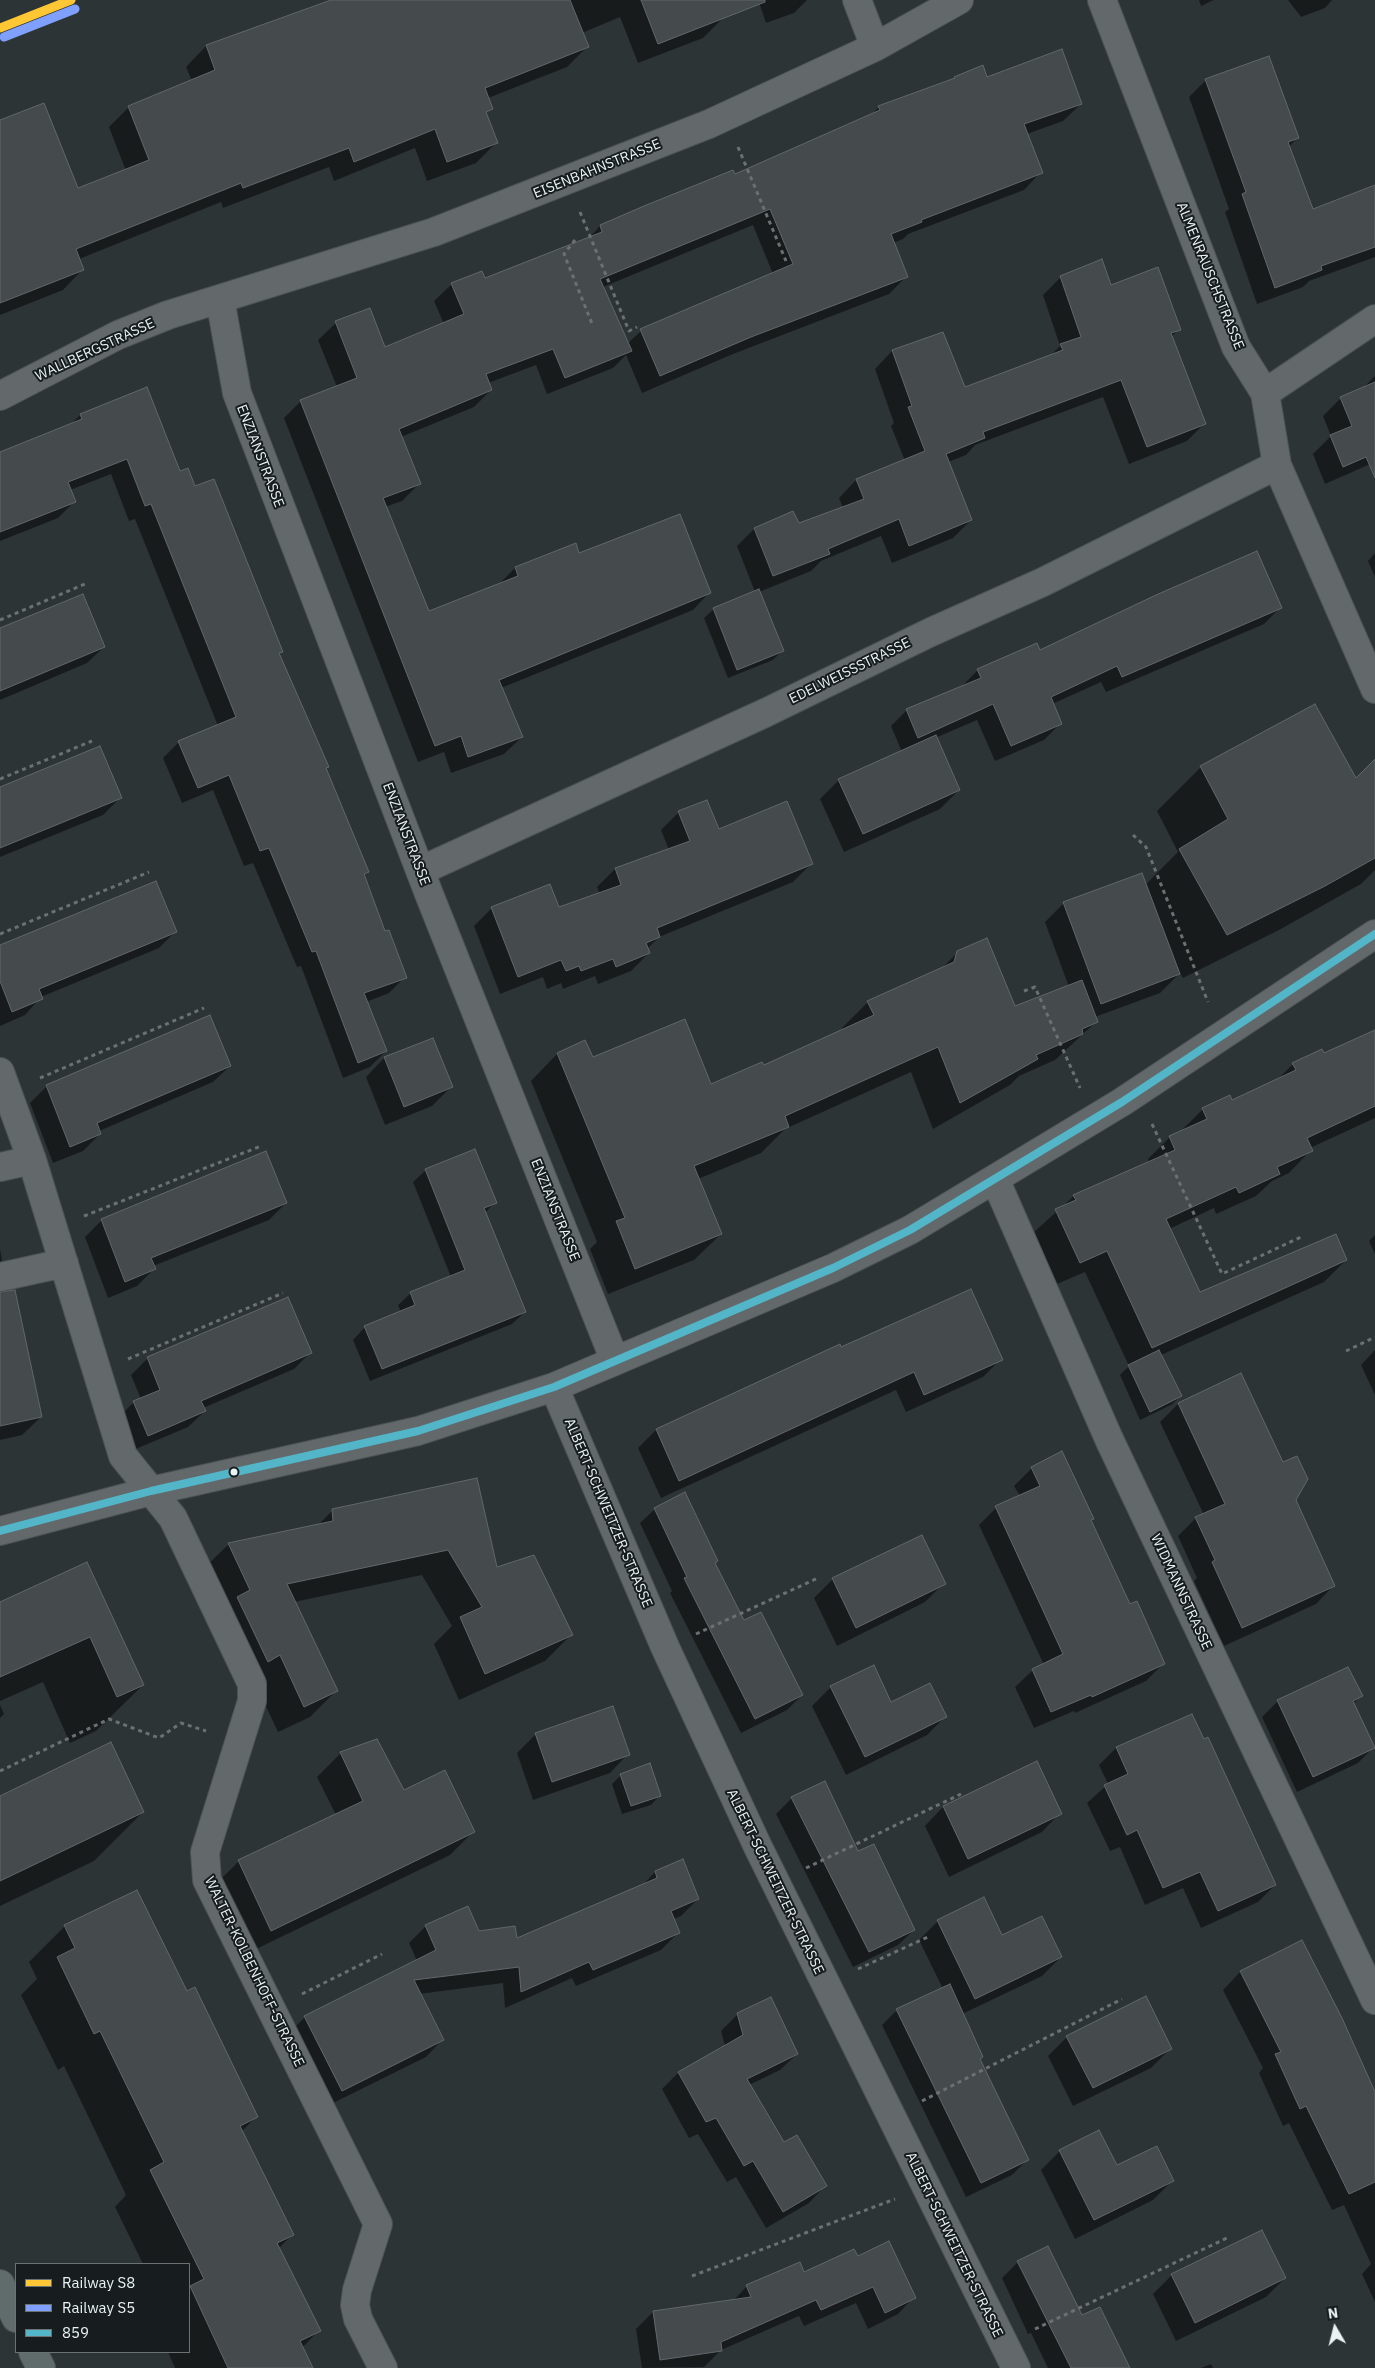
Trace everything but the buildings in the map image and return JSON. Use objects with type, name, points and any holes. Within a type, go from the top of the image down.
[{"type":"main road","points":[[0,2284],[15,2316]]},
{"type":"main road","points":[[34,2353],[41,2368]]},
{"type":"street","points":[[857,0],[875,47]]},
{"type":"street","name":"EISENBAHNSTRASSE","points":[[220,299],[434,232],[726,117],[875,47],[959,0]]},
{"type":"street","name":"ALMENRAUSCHSTRASSE","points":[[1102,0],[1236,347],[1266,393],[1277,465],[1375,689]]},
{"type":"street","name":"WALLBERGSTRASSE","points":[[0,396],[118,335],[220,299]]},
{"type":"street","name":"ENZIANSTRASSE","points":[[220,299],[237,394],[420,871],[615,1361]]},
{"type":"street","points":[[1266,393],[1375,319]]},
{"type":"street","name":"EDELWEISSSTRASSE","points":[[420,871],[764,713],[931,632],[1043,582],[1277,465]]},
{"type":"street","points":[[0,1531],[151,1491],[418,1431],[554,1386],[833,1268],[910,1230],[1094,1119],[1375,934]]},
{"type":"street","points":[[4,1082],[54,1228],[123,1456],[151,1491]]},
{"type":"street","points":[[0,1167],[32,1160]]},
{"type":"street","name":"WIDMANNSTRASSE","points":[[995,1179],[1109,1439],[1375,2000]]},
{"type":"street","points":[[0,1276],[64,1263]]},
{"type":"street","name":"ALBERT-SCHWEITZER-STRASSE","points":[[554,1386],[665,1647],[784,1900],[1016,2368]]},
{"type":"street","name":"WALTER-KOLBENHOFF-STRASSE","points":[[151,1491],[173,1518],[252,1684],[252,1701],[205,1852],[206,1880],[378,2224],[357,2290],[355,2305],[358,2319],[383,2368]]},
{"type":"path","points":[[726,117],[786,261]]},
{"type":"path","points":[[567,181],[629,331],[637,326]]},
{"type":"path","points":[[575,240],[564,254],[593,326]]},
{"type":"path","points":[[0,620],[85,584]]},
{"type":"path","points":[[0,779],[92,741]]},
{"type":"path","points":[[1133,836],[1146,847],[1221,1036]]},
{"type":"path","points":[[0,934],[149,872]]},
{"type":"path","points":[[1024,991],[1035,987],[1094,1119]]},
{"type":"path","points":[[4,1082],[204,1008]]},
{"type":"path","points":[[1137,1092],[1222,1274],[1301,1237]]},
{"type":"path","points":[[54,1228],[262,1146]]},
{"type":"path","points":[[98,1372],[283,1294]]},
{"type":"path","points":[[1346,1351],[1375,1337]]},
{"type":"path","points":[[665,1647],[818,1578]]},
{"type":"path","points":[[0,1771],[109,1719],[159,1738],[181,1723],[239,1743]]},
{"type":"path","points":[[798,1871],[961,1794]]},
{"type":"path","points":[[851,1972],[930,1936]]},
{"type":"path","points":[[270,2010],[382,1954]]},
{"type":"path","points":[[913,2105],[1122,1999]]},
{"type":"path","points":[[692,2276],[926,2187]]},
{"type":"path","points":[[1030,2332],[1227,2238]]},
{"type":"rail line","name":"S8","points":[[0,28],[71,0]]},
{"type":"rail line","name":"S5","points":[[4,37],[75,9]]},
{"type":"transit line","name":"859","points":[[0,1531],[151,1491],[418,1431],[554,1387],[833,1268],[910,1230],[1122,1102],[1375,934]]}]
